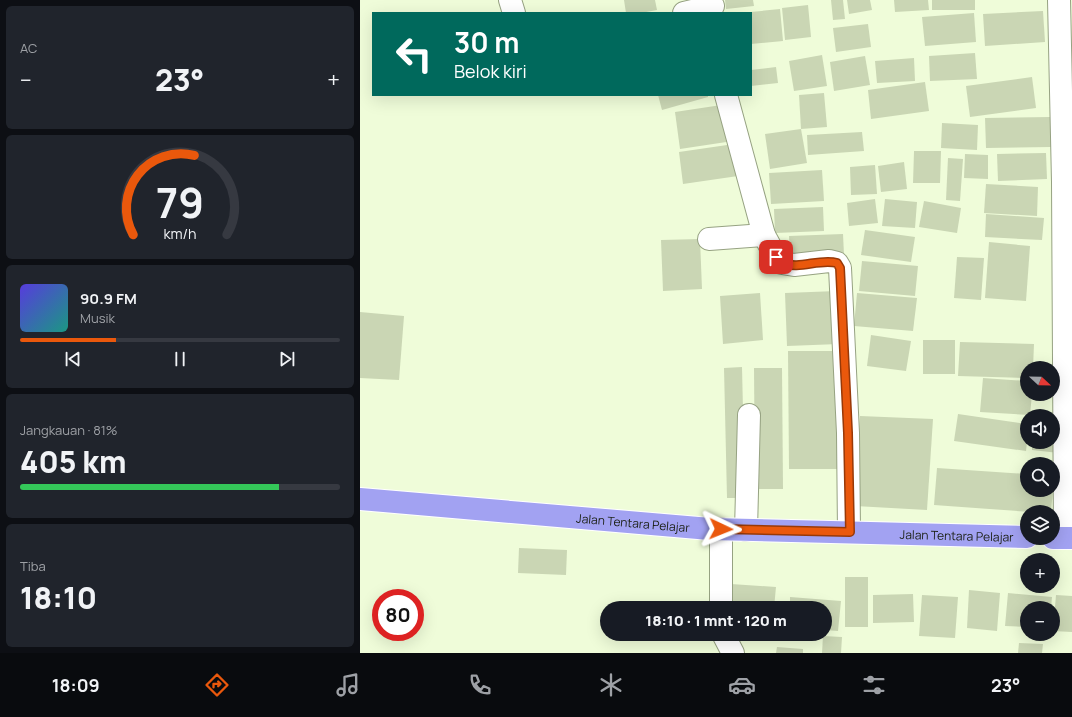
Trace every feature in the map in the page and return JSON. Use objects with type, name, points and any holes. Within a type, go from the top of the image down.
[{"type":"highway","name":"Jalan Tentara Pelajar","points":[[360,499],[721,529],[1020,537]]},
{"type":"street","points":[[510,0],[514,12]]},
{"type":"street","points":[[1059,0],[1063,182],[1063,538]]},
{"type":"street","points":[[688,12],[714,6]]},
{"type":"street","points":[[726,96],[764,235],[776,257],[782,263],[794,265],[830,261],[837,263],[840,268],[848,433],[850,532]]},
{"type":"street","points":[[709,239],[764,235]]},
{"type":"street","points":[[746,530],[749,415]]},
{"type":"street","points":[[721,529],[721,601]]},
{"type":"street","points":[[727,641],[733,653]]},
{"type":"building","points":[[624,0],[655,0],[657,10],[646,12],[626,12]]},
{"type":"building","points":[[725,0],[753,0],[754,6],[726,9]]},
{"type":"building","points":[[831,0],[843,0],[845,19],[833,20]]},
{"type":"building","points":[[847,0],[870,0],[872,10],[849,14]]},
{"type":"building","points":[[894,0],[928,0],[929,10],[895,12]]},
{"type":"building","points":[[932,0],[975,0],[975,10],[932,10]]},
{"type":"building","points":[[808,5],[811,37],[785,40],[782,8]]},
{"type":"building","points":[[780,9],[783,41],[752,44],[751,12]]},
{"type":"building","points":[[1043,11],[1045,42],[985,46],[983,14]]},
{"type":"building","points":[[974,13],[976,42],[925,46],[922,17]]},
{"type":"building","points":[[868,24],[871,47],[836,52],[833,28]]},
{"type":"building","points":[[975,53],[977,79],[930,81],[929,56]]},
{"type":"building","points":[[822,55],[827,86],[794,91],[789,61]]},
{"type":"building","points":[[865,56],[870,85],[834,91],[830,62]]},
{"type":"building","points":[[914,58],[915,81],[877,83],[875,61]]},
{"type":"building","points":[[776,67],[778,83],[752,86],[752,70]]},
{"type":"building","points":[[1032,77],[1036,108],[970,117],[966,86]]},
{"type":"building","points":[[925,82],[929,111],[871,119],[868,90]]},
{"type":"building","points":[[824,93],[827,127],[801,129],[799,95]]},
{"type":"building","points":[[658,96],[708,96],[708,97],[662,110]]},
{"type":"building","points":[[728,104],[733,141],[680,149],[675,112]]},
{"type":"building","points":[[1050,117],[1051,147],[986,148],[985,118]]},
{"type":"building","points":[[942,123],[978,125],[977,150],[941,148]]},
{"type":"building","points":[[801,129],[807,163],[770,169],[765,134]]},
{"type":"building","points":[[862,132],[864,151],[808,155],[807,135]]},
{"type":"building","points":[[734,144],[738,176],[683,184],[679,152]]},
{"type":"building","points":[[914,151],[941,151],[940,183],[913,183]]},
{"type":"building","points":[[1046,153],[1047,179],[998,181],[997,154]]},
{"type":"building","points":[[965,154],[988,155],[988,179],[964,178]]},
{"type":"building","points":[[948,158],[963,159],[960,201],[946,200]]},
{"type":"building","points":[[904,162],[907,189],[881,192],[878,166]]},
{"type":"building","points":[[875,165],[877,194],[851,195],[850,167]]},
{"type":"building","points":[[822,170],[824,201],[771,204],[769,173]]},
{"type":"building","points":[[986,184],[1038,187],[1037,216],[984,213]]},
{"type":"building","points":[[875,199],[878,223],[849,226],[847,203]]},
{"type":"building","points":[[885,199],[917,202],[915,228],[882,226]]},
{"type":"building","points":[[924,201],[961,208],[957,233],[919,227]]},
{"type":"building","points":[[823,207],[824,231],[775,233],[774,209]]},
{"type":"building","points":[[986,214],[1044,218],[1042,240],[985,237]]},
{"type":"building","points":[[865,230],[915,237],[911,262],[861,255]]},
{"type":"building","points":[[843,234],[844,255],[790,257],[789,236]]},
{"type":"building","points":[[700,239],[702,289],[663,291],[661,240]]},
{"type":"building","points":[[989,242],[1030,246],[1026,301],[985,298]]},
{"type":"building","points":[[957,257],[984,258],[981,300],[954,298]]},
{"type":"building","points":[[862,261],[918,266],[915,296],[859,291]]},
{"type":"building","points":[[837,291],[839,344],[787,346],[785,293]]},
{"type":"building","points":[[760,293],[763,340],[723,344],[720,296]]},
{"type":"building","points":[[857,293],[917,298],[913,331],[854,326]]},
{"type":"building","points":[[360,312],[404,316],[399,380],[360,378]]},
{"type":"building","points":[[871,335],[911,341],[906,371],[867,366]]},
{"type":"building","points":[[923,340],[955,340],[955,374],[923,374]]},
{"type":"building","points":[[960,342],[1034,344],[1033,361],[1020,361],[1020,378],[958,376]]},
{"type":"building","points":[[788,351],[842,351],[843,469],[789,469]]},
{"type":"building","points":[[742,367],[745,498],[727,498],[724,368]]},
{"type":"building","points":[[754,368],[782,368],[783,489],[755,489]]},
{"type":"building","points":[[983,378],[1020,381],[1020,401],[1031,401],[1031,409],[1020,409],[1020,414],[980,412]]},
{"type":"building","points":[[958,414],[1020,423],[1020,449],[1026,449],[1026,451],[954,441]]},
{"type":"building","points":[[860,416],[933,419],[927,510],[855,506]]},
{"type":"building","points":[[1060,426],[1062,426],[1060,444]]},
{"type":"building","points":[[1032,449],[1059,449],[1059,453]]},
{"type":"building","points":[[937,468],[1020,474],[1020,497],[1052,497],[1052,505],[1020,505],[1020,511],[934,505]]},
{"type":"building","points":[[519,548],[567,550],[566,575],[518,573]]},
{"type":"building","points":[[845,577],[868,577],[868,627],[845,627]]},
{"type":"building","points":[[731,584],[776,587],[775,601],[730,601]]},
{"type":"building","points":[[969,590],[1000,593],[997,631],[967,628]]},
{"type":"building","points":[[1008,593],[1052,597],[1052,601],[1020,601],[1020,627],[1005,626]]},
{"type":"building","points":[[913,594],[914,622],[873,623],[873,595]]},
{"type":"building","points":[[922,595],[958,597],[955,638],[919,636]]},
{"type":"building","points":[[1056,595],[1072,596],[1072,632],[1060,631],[1060,601],[1056,601]]},
{"type":"building","points":[[790,597],[841,601],[838,631],[832,631],[832,601],[790,601]]},
{"type":"building","points":[[832,636],[842,637],[841,653],[822,653],[823,641],[832,641]]},
{"type":"building","points":[[1019,643],[1043,644],[1042,653],[1018,653]]},
{"type":"building","points":[[777,647],[803,649],[803,653],[776,653]]},
{"type":"route","points":[[721,529],[850,532],[848,433],[840,268],[837,263],[830,261],[794,265],[782,263],[776,257]]}]
